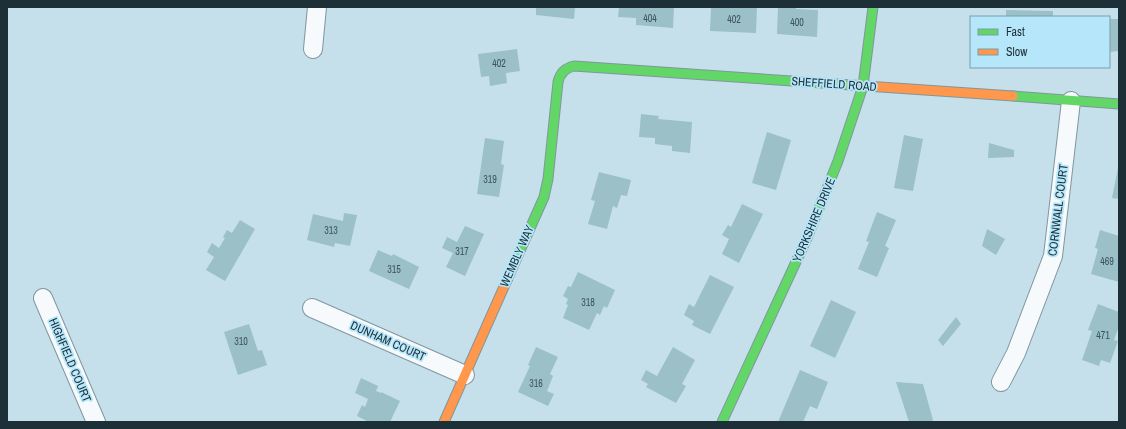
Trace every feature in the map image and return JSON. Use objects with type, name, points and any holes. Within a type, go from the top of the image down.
[{"type":"street","points":[[313,49],[317,7]]},
{"type":"street","name":"YORKSHIRE DRIVE","points":[[722,422],[808,238],[838,162],[862,86],[873,7]]},
{"type":"street","name":"SHEFFIELD ROAD","points":[[558,82],[562,71],[568,67],[574,66],[1119,104]]},
{"type":"street","name":"WEMBLY WAY","points":[[444,422],[546,188],[558,82]]},
{"type":"street","name":"CORNWALL COURT","points":[[1001,382],[1016,353],[1053,256],[1071,101]]},
{"type":"street","name":"HIGHFIELD COURT","points":[[43,298],[96,422]]},
{"type":"street","name":"DUNHAM COURT","points":[[312,308],[465,375]]},
{"type":"building","points":[[536,7],[575,7],[574,19],[536,15]]},
{"type":"building","points":[[619,7],[674,7],[673,28],[636,25],[636,18],[618,17]]},
{"type":"building","points":[[711,7],[757,7],[756,33],[710,31]]},
{"type":"building","points":[[778,7],[796,7],[796,9],[818,10],[817,37],[777,34]]},
{"type":"building","points":[[1006,10],[1053,11],[1053,16],[1006,16]]},
{"type":"building","points":[[1110,19],[1119,19],[1119,51],[1110,52]]},
{"type":"building","points":[[517,49],[520,71],[506,73],[507,83],[490,86],[489,76],[481,77],[478,54]]},
{"type":"building","points":[[641,114],[659,116],[658,119],[692,122],[690,153],[672,151],[672,146],[655,144],[655,138],[639,137]]},
{"type":"building","points":[[767,132],[791,140],[776,190],[752,183]]},
{"type":"building","points":[[904,135],[923,139],[913,191],[894,188]]},
{"type":"building","points":[[485,138],[504,141],[501,164],[504,165],[499,197],[477,194]]},
{"type":"building","points":[[989,143],[1014,150],[1014,157],[988,158]]},
{"type":"building","points":[[1119,168],[1119,199],[1112,198]]},
{"type":"building","points":[[599,172],[631,180],[627,196],[621,195],[617,208],[613,206],[607,229],[588,224],[595,201],[591,200]]},
{"type":"building","points":[[742,204],[763,214],[739,263],[722,254],[729,239],[722,235],[728,225],[731,227]]},
{"type":"building","points":[[877,212],[896,220],[885,246],[889,248],[877,277],[858,269],[869,242],[866,241]]},
{"type":"building","points":[[344,213],[357,215],[350,246],[335,243],[334,247],[307,240],[313,214],[343,221]]},
{"type":"building","points":[[240,220],[255,229],[225,281],[206,270],[214,257],[207,252],[212,243],[219,248],[225,238],[223,237],[227,230],[232,233]]},
{"type":"building","points":[[465,226],[484,234],[465,276],[446,267],[453,253],[442,248],[447,237],[457,242]]},
{"type":"building","points":[[987,229],[1005,239],[996,255],[982,246]]},
{"type":"building","points":[[1100,230],[1119,236],[1119,282],[1091,274],[1098,249],[1095,248]]},
{"type":"building","points":[[378,250],[392,256],[393,254],[419,267],[409,289],[369,271]]},
{"type":"building","points":[[578,272],[615,290],[607,308],[604,306],[600,315],[597,313],[589,330],[563,318],[568,305],[566,304],[568,299],[563,296],[568,286],[571,287]]},
{"type":"building","points":[[710,275],[734,287],[710,334],[692,325],[694,321],[684,315],[689,304],[694,307]]},
{"type":"building","points":[[831,300],[856,312],[835,358],[810,346]]},
{"type":"building","points":[[1098,304],[1119,312],[1119,326],[1114,340],[1118,341],[1110,363],[1101,360],[1099,366],[1082,360],[1092,331],[1088,330]]},
{"type":"building","points":[[956,317],[961,324],[943,346],[938,340]]},
{"type":"building","points":[[249,324],[258,351],[262,350],[267,365],[238,375],[224,332]]},
{"type":"building","points":[[536,347],[558,357],[550,374],[553,376],[547,391],[554,394],[548,406],[518,392],[530,366],[528,365]]},
{"type":"building","points":[[673,347],[695,360],[682,384],[686,386],[676,403],[646,387],[648,384],[641,380],[646,370],[657,376]]},
{"type":"building","points":[[800,370],[828,382],[817,409],[810,406],[803,422],[778,422]]},
{"type":"building","points":[[361,378],[378,386],[376,391],[400,401],[390,422],[369,422],[357,416],[362,405],[365,407],[368,399],[355,393]]},
{"type":"building","points":[[896,382],[923,384],[933,420],[930,422],[909,422]]},
{"type":"traffic: fast","points":[[722,422],[807,238],[838,161],[863,86],[873,7]]},
{"type":"traffic: fast","points":[[507,280],[544,197],[548,179],[558,82],[563,71],[568,68],[574,66],[851,85]]},
{"type":"traffic: fast","points":[[1013,96],[1119,104]]},
{"type":"traffic: slow","points":[[851,85],[1013,96]]},
{"type":"traffic: slow","points":[[444,422],[507,280]]}]
